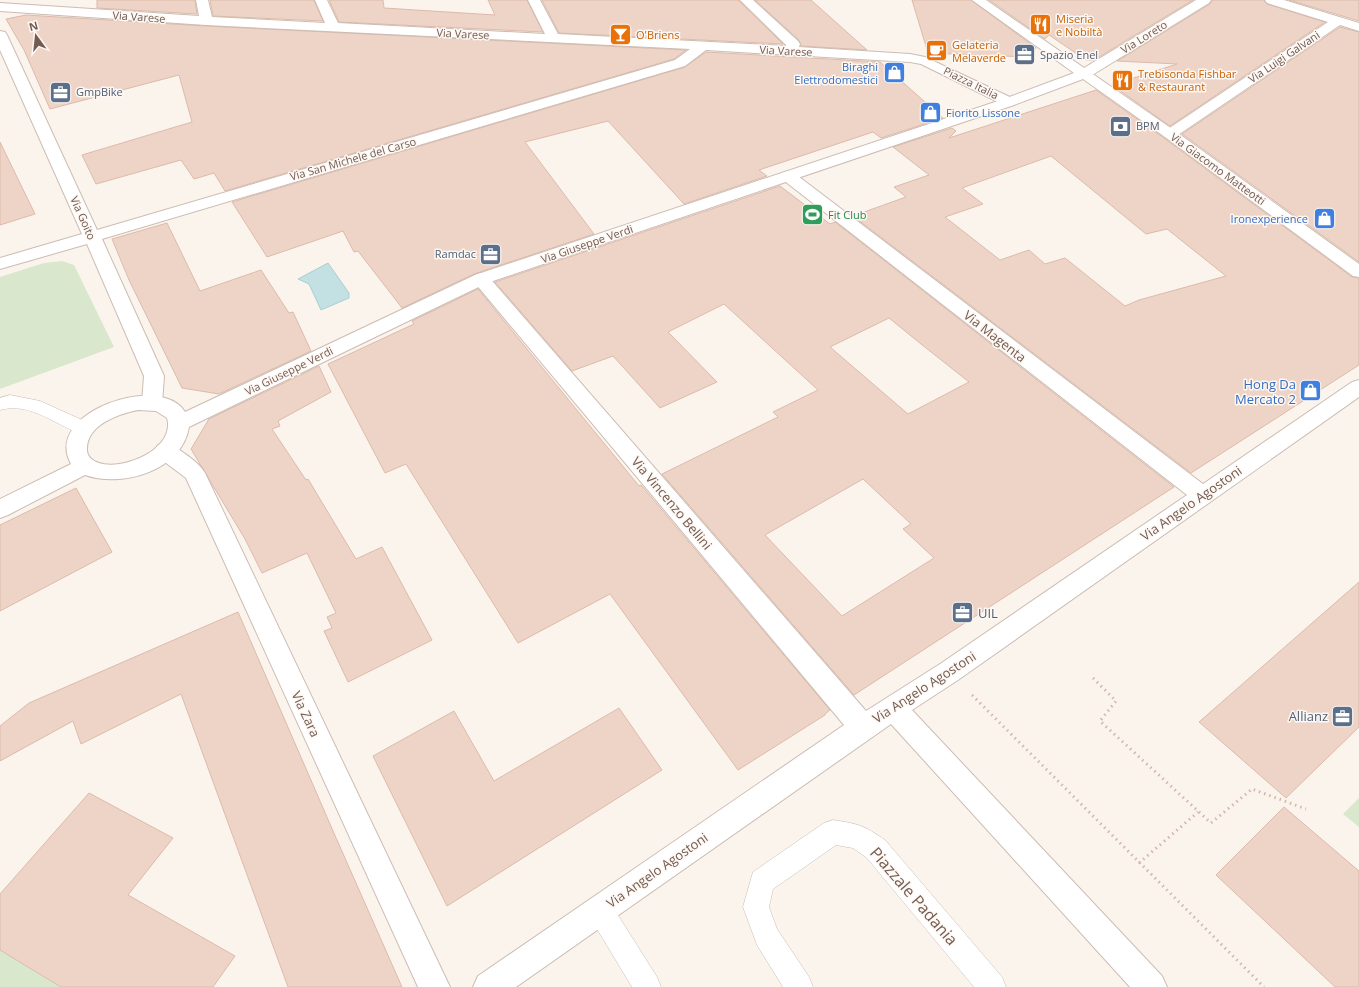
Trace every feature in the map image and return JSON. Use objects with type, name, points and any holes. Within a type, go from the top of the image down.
[{"type":"street","points":[[202,0],[206,21]]},
{"type":"street","points":[[321,0],[332,27]]},
{"type":"street","points":[[534,0],[554,39]]},
{"type":"street","points":[[746,0],[793,44],[791,50]]},
{"type":"street","name":"Via Giacomo Matteotti","points":[[978,0],[1170,134],[1359,272]]},
{"type":"street","name":"Via Loreto","points":[[1084,74],[1204,0]]},
{"type":"street","points":[[1271,0],[1359,27]]},
{"type":"street","name":"Via Varese","points":[[0,7],[206,21],[702,47],[791,50],[925,61]]},
{"type":"street","name":"Via Luigi Galvani","points":[[1170,134],[1339,20]]},
{"type":"street","name":"Via Goito","points":[[0,36],[92,236],[154,376],[152,403]]},
{"type":"street","name":"Via San Michele del Carso","points":[[0,264],[680,63],[702,47]]},
{"type":"street","name":"Piazza Italia","points":[[925,61],[1010,102],[1084,74]]},
{"type":"street","name":"Via Giuseppe Verdi","points":[[179,423],[481,279],[1010,102]]},
{"type":"street","name":"Via Magenta","points":[[788,176],[1202,495]]},
{"type":"street","name":"Via Vincenzo Bellini","points":[[481,279],[863,727]]},
{"type":"street","name":"Via Angelo Agostoni","points":[[489,987],[863,727],[949,672],[1359,386]]},
{"type":"street","points":[[138,403],[162,405],[171,409],[177,416],[179,423],[178,432],[174,442],[154,460],[139,467],[109,473],[95,471],[85,466],[78,459],[76,450],[78,440],[85,429],[95,419],[123,406],[138,403]]},
{"type":"street","name":"Via Zara","points":[[165,451],[194,473],[434,987]]},
{"type":"street","points":[[0,509],[85,466]]},
{"type":"street","points":[[893,708],[1151,987]]},
{"type":"lane","points":[[0,404],[10,401],[34,405],[85,429]]},
{"type":"lane","name":"Piazzale Padania","points":[[799,987],[766,936],[756,906],[762,881],[833,832],[858,836],[876,849],[992,987]]},
{"type":"lane","points":[[600,910],[647,987]]},
{"type":"path","points":[[949,672],[1264,987]]},
{"type":"path","points":[[1093,678],[1116,702],[1100,721],[1210,824],[1252,789],[1306,809]]},
{"type":"path","points":[[1139,863],[1198,812]]},
{"type":"green space","points":[[62,261],[74,265],[114,347],[0,389],[0,277],[44,263]]},
{"type":"green space","points":[[1359,798],[1359,827],[1343,814]]},
{"type":"green space","points":[[0,950],[61,987],[0,987]]},
{"type":"water","points":[[328,263],[349,293],[349,298],[321,310],[309,284],[298,279]]},
{"type":"building","points":[[97,0],[195,0],[197,14],[97,8]]},
{"type":"building","points":[[210,0],[314,0],[323,21],[213,16]]},
{"type":"building","points":[[329,0],[383,0],[384,8],[495,15],[488,0],[527,0],[543,32],[339,22]]},
{"type":"building","points":[[542,0],[738,0],[783,44],[559,33]]},
{"type":"building","points":[[755,0],[811,0],[867,50],[801,46],[799,40]]},
{"type":"building","points":[[912,0],[971,0],[1036,48],[1028,57],[928,53]]},
{"type":"building","points":[[989,0],[1193,0],[1094,60],[1086,60],[1049,35],[1045,39]]},
{"type":"building","points":[[1212,0],[1264,0],[1267,4],[1325,22],[1170,126],[1112,85],[1177,64],[1117,61],[1210,4]]},
{"type":"building","points":[[1289,0],[1359,0],[1359,21]]},
{"type":"building","points":[[26,15],[206,26],[686,50],[674,59],[225,191],[214,173],[194,179],[181,160],[96,184],[82,155],[192,122],[179,75],[50,109],[24,50],[6,19]]},
{"type":"building","points":[[1340,27],[1359,32],[1359,262],[1182,134]]},
{"type":"building","points":[[706,52],[880,62],[943,118],[881,138],[873,132],[759,170],[767,176],[684,204],[608,121],[525,142],[594,234],[474,274],[402,308],[358,251],[354,252],[343,231],[267,257],[232,202],[685,67]]},
{"type":"building","points":[[1096,90],[1164,138],[1352,277],[1359,278],[1359,365],[1191,473],[853,216],[906,197],[894,187],[929,175],[893,147],[952,128],[956,131],[949,138]],"holes":[[[1051,156],[1146,234],[1167,229],[1226,276],[1139,300],[1125,306],[1065,258],[1045,264],[1029,250],[1000,260],[945,217],[983,204],[962,188]]]},
{"type":"building","points":[[0,142],[35,214],[0,225]]},
{"type":"building","points":[[780,186],[830,224],[835,222],[1174,487],[854,695],[662,474],[778,417],[773,412],[818,390],[724,304],[668,332],[717,382],[660,408],[613,356],[572,371],[495,282]],"holes":[[[889,318],[921,344],[969,382],[908,414],[830,347]],[[863,479],[911,524],[903,529],[934,558],[842,616],[765,535]]]},
{"type":"building","points":[[167,223],[200,291],[261,270],[289,313],[293,312],[311,351],[219,394],[182,388],[129,280],[112,239]]},
{"type":"building","points":[[478,289],[639,486],[641,485],[830,710],[825,715],[738,770],[610,594],[518,643],[406,464],[385,473],[328,364],[414,324],[412,321]]},
{"type":"building","points":[[319,366],[331,392],[278,421],[280,426],[272,429],[306,480],[308,479],[356,559],[382,547],[432,640],[348,682],[324,631],[332,628],[327,617],[336,613],[307,553],[262,573],[245,539],[191,449],[209,419]]},
{"type":"building","points":[[76,488],[112,552],[0,611],[0,525]]},
{"type":"building","points":[[1359,582],[1359,727],[1286,798],[1199,722]]},
{"type":"building","points":[[238,612],[402,987],[288,987],[181,694],[81,744],[73,721],[0,761],[0,726],[29,703]]},
{"type":"building","points":[[619,708],[662,770],[447,906],[373,756],[454,711],[494,781]]},
{"type":"building","points":[[89,793],[173,838],[128,895],[235,956],[213,987],[61,987],[0,950],[0,894]]},
{"type":"building","points":[[1284,807],[1359,871],[1359,987],[1335,987],[1216,875]]},
{"type":"place","name":"Miseria e Nobiltà","points":[[1040,25]]},
{"type":"place","name":"O'Briens","points":[[621,35]]},
{"type":"place","name":"Gelateria Melaverde","points":[[937,51]]},
{"type":"place","name":"Spazio Enel","points":[[1025,55]]},
{"type":"place","name":"Biraghi Elettrodomestici","points":[[894,73]]},
{"type":"place","name":"Trebisonda Fishbar & Restaurant","points":[[1123,80]]},
{"type":"place","name":"GmpBike","points":[[60,92]]},
{"type":"place","name":"Fiorito Lissone","points":[[930,113]]},
{"type":"place","name":"BPM","points":[[1121,126]]},
{"type":"place","name":"Fit Club","points":[[812,215]]},
{"type":"place","name":"Ironexperience","points":[[1324,219]]},
{"type":"place","name":"Ramdac","points":[[491,254]]},
{"type":"place","name":"Hong Da Mercato 2","points":[[1311,391]]},
{"type":"place","name":"UIL","points":[[963,613]]},
{"type":"place","name":"Allianz","points":[[1343,716]]}]
